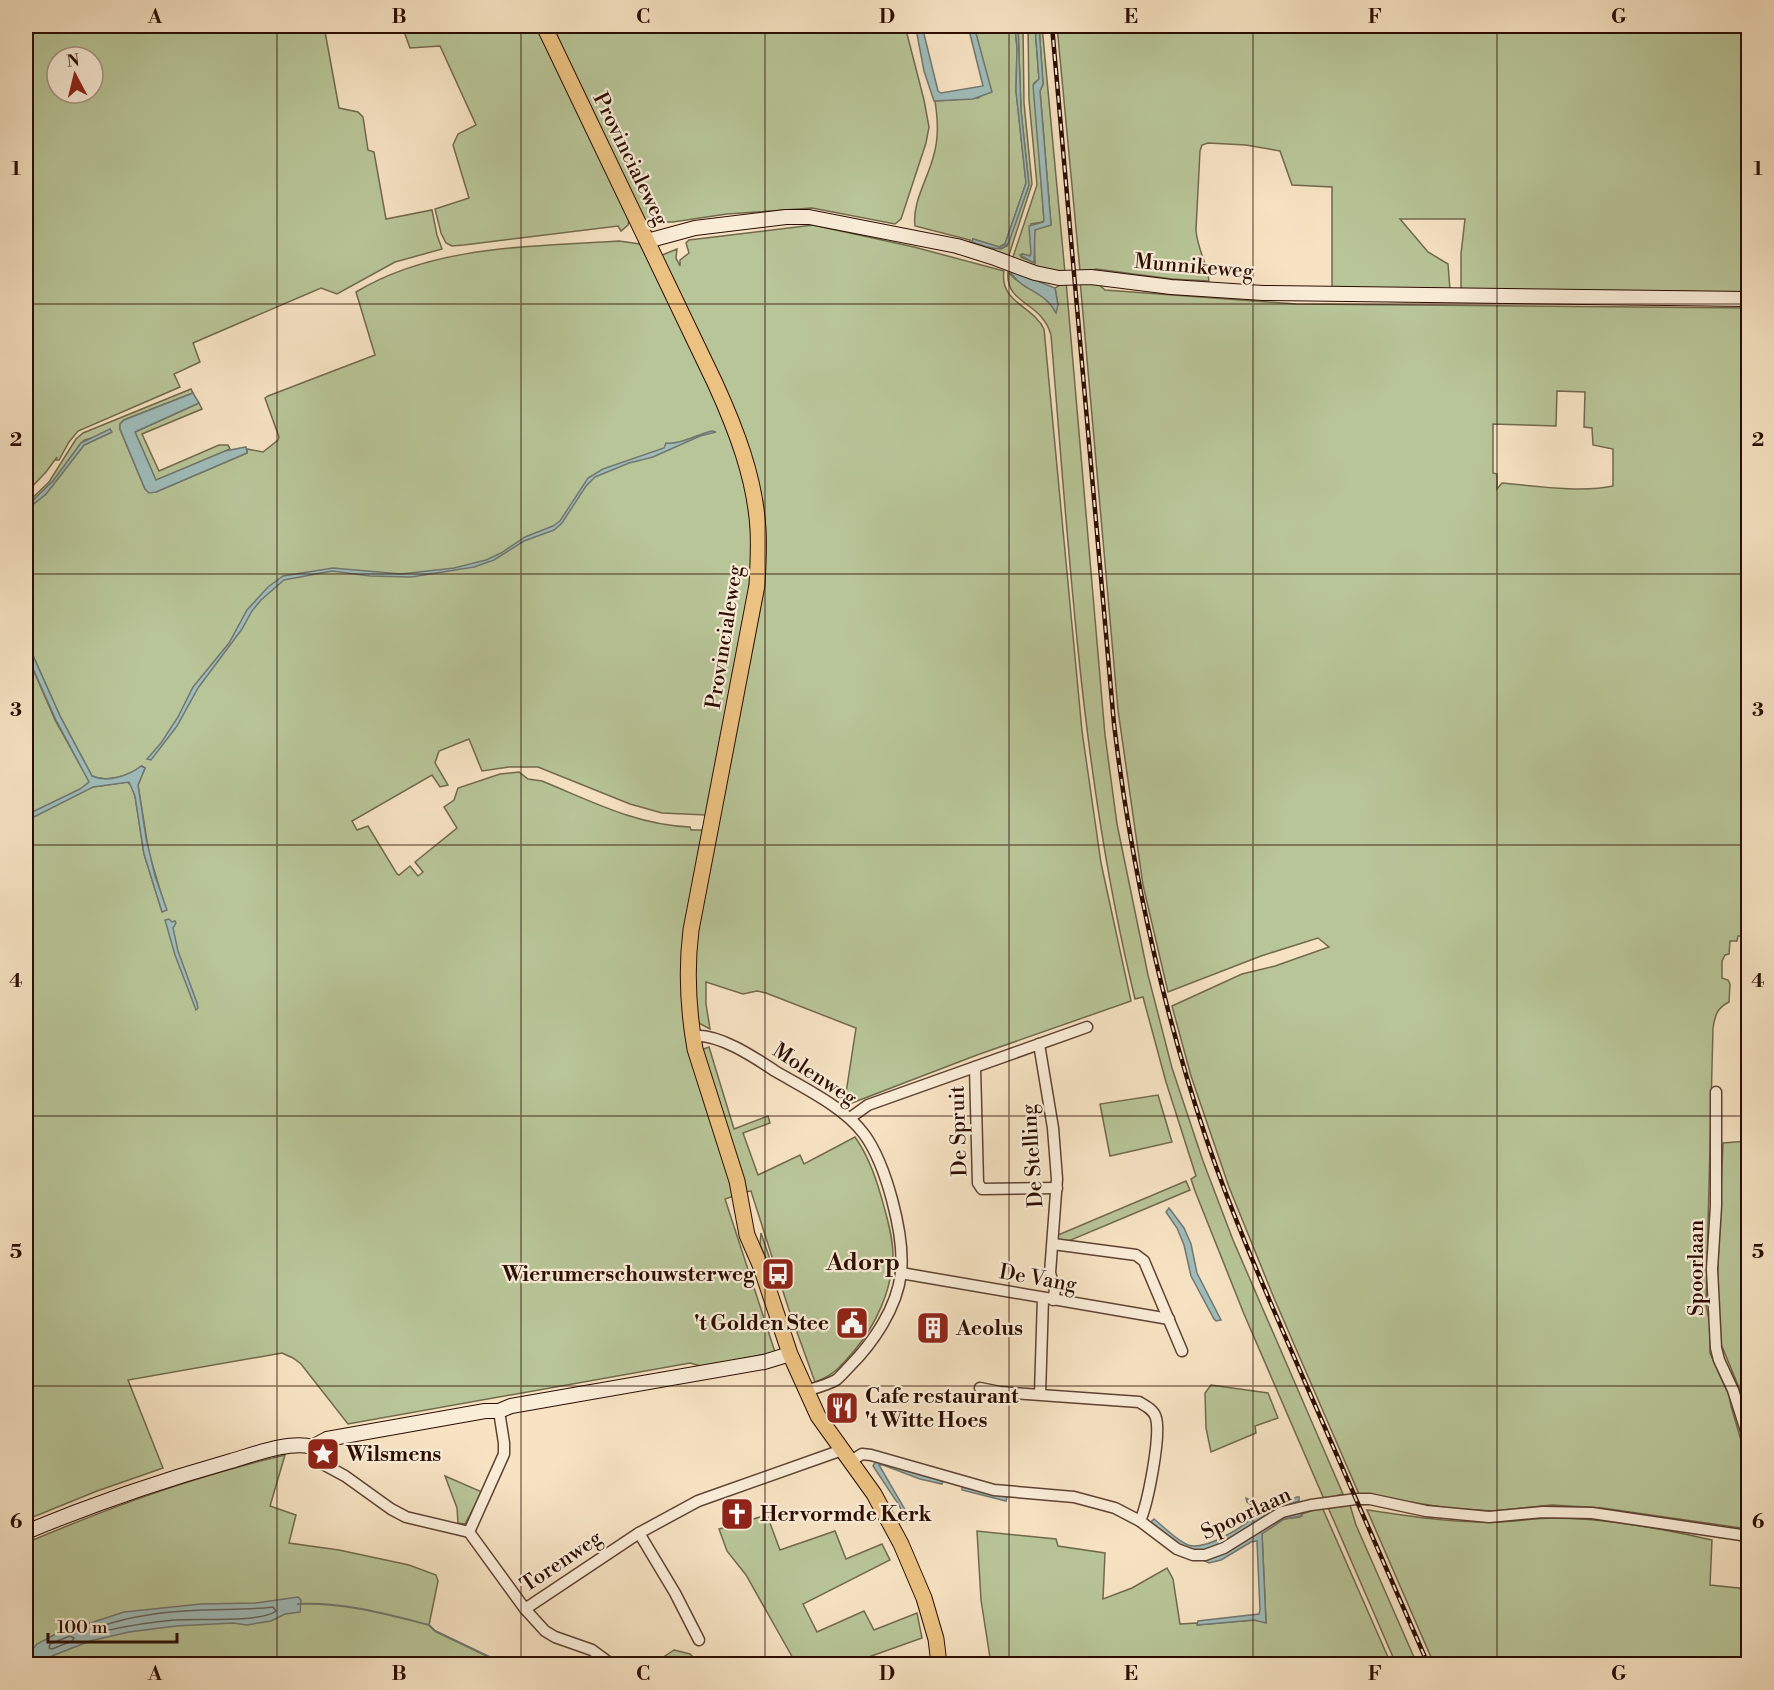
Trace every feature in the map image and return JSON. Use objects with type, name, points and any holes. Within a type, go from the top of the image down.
[{"type":"main road","name":"Provincialeweg","points":[[544,26],[730,417],[753,492],[758,528],[757,585],[691,930],[687,980],[695,1049],[737,1181],[751,1216],[761,1267],[790,1354],[818,1416],[878,1502],[901,1544],[924,1598],[936,1640],[939,1665]]},
{"type":"street","name":"Munnikeweg","points":[[647,241],[695,228],[786,217],[809,217],[957,246],[1059,278],[1090,277],[1171,287],[1263,293],[1749,299]]},
{"type":"street","points":[[850,1118],[868,1105],[1087,1027]]},
{"type":"street","name":"Molenweg","points":[[693,1036],[711,1037],[748,1054],[850,1118],[878,1158],[890,1194],[900,1243],[901,1273],[890,1307],[863,1353],[836,1380],[806,1391]]},
{"type":"street","name":"De Stelling","points":[[1039,1044],[1053,1128],[1057,1188],[1050,1273],[1055,1290],[1048,1299],[1040,1394]]},
{"type":"street","name":"De Spruit","points":[[975,1067],[978,1183],[982,1189],[1057,1188]]},
{"type":"street","name":"Spoorlaan","points":[[1716,1092],[1716,1206],[1712,1276],[1716,1348],[1719,1360],[1734,1389],[1749,1437]]},
{"type":"street","name":"De Vang","points":[[1053,1244],[1136,1255],[1144,1260],[1182,1351]]},
{"type":"street","name":"De Vang","points":[[901,1273],[1169,1319]]},
{"type":"street","points":[[26,1532],[97,1503],[176,1476],[254,1454],[300,1444],[312,1447],[322,1440],[485,1410],[499,1411],[511,1406],[764,1362],[790,1354]]},
{"type":"street","points":[[980,1388],[1000,1392],[1139,1402],[1150,1408],[1156,1418],[1155,1452],[1146,1508],[1140,1521]]},
{"type":"street","points":[[312,1447],[315,1457],[321,1463],[345,1476],[391,1509],[406,1517],[469,1532],[504,1454],[499,1411]]},
{"type":"street","name":"Spoorlaan","points":[[846,1456],[871,1455],[994,1490],[1074,1497],[1115,1508],[1140,1521],[1177,1549],[1198,1556],[1224,1548],[1282,1512],[1311,1504],[1350,1499],[1370,1499],[1426,1511],[1489,1517],[1543,1512],[1592,1513],[1749,1536]]},
{"type":"street","name":"Torenweg","points":[[469,1532],[525,1610],[639,1533],[717,1492],[846,1456]]},
{"type":"street","points":[[639,1533],[675,1593],[699,1640]]},
{"type":"street","points":[[525,1610],[545,1631],[555,1637],[592,1650],[611,1665]]},
{"type":"green space","points":[[26,26],[324,26],[339,108],[358,112],[363,117],[368,150],[374,152],[386,219],[432,210],[442,249],[395,262],[337,294],[321,288],[193,343],[200,362],[174,374],[180,387],[78,431],[59,460],[56,460],[57,457],[26,493]]},
{"type":"green space","points":[[402,26],[541,26],[629,221],[628,225],[621,231],[618,226],[464,245],[452,246],[446,243],[435,209],[469,198],[453,145],[458,134],[476,125],[440,46],[410,48]]},
{"type":"green space","points":[[549,26],[905,26],[929,127],[901,219],[895,224],[812,208],[727,214],[673,222],[642,222]]},
{"type":"green space","points":[[974,26],[1015,26],[1016,91],[1026,183],[1005,244],[999,247],[973,239],[972,241],[1001,249],[1007,246],[1029,185],[1021,111],[1018,26],[1023,26],[1024,103],[1032,184],[1008,258],[969,246],[970,240],[915,226],[918,200],[935,151],[937,123],[935,101],[978,98],[991,89]]},
{"type":"green space","points":[[1028,26],[1035,26],[1039,79],[1034,83],[1044,220],[1031,224],[1031,254],[1029,256],[1022,254],[1021,257],[1035,263],[1034,232],[1036,229],[1051,225],[1040,91],[1043,84],[1039,26],[1042,26],[1065,273],[1059,274],[1012,260],[1037,185],[1029,100]]},
{"type":"green space","points":[[1057,26],[1748,26],[1748,292],[1461,290],[1461,254],[1465,219],[1400,219],[1428,252],[1448,264],[1450,290],[1332,288],[1332,187],[1292,185],[1280,151],[1246,145],[1208,143],[1202,145],[1200,151],[1196,230],[1209,281],[1172,279],[1096,269],[1087,272],[1080,271]]},
{"type":"green space","points":[[813,225],[914,247],[1004,271],[1007,290],[1039,321],[1044,329],[1082,731],[1101,863],[1131,1001],[977,1055],[844,1106],[856,1028],[766,993],[757,991],[743,994],[706,982],[706,1004],[710,1029],[697,1022],[694,994],[696,947],[762,513],[660,256],[677,249],[676,258],[680,266],[680,260],[689,253],[686,243],[689,240]]},
{"type":"green space","points":[[619,241],[640,244],[728,422],[749,504],[752,550],[748,601],[706,815],[662,813],[630,804],[538,767],[509,767],[482,771],[469,739],[439,751],[435,763],[448,785],[440,787],[432,775],[352,821],[357,830],[368,826],[397,874],[399,875],[410,866],[418,876],[423,872],[415,862],[457,828],[444,807],[454,800],[458,788],[500,774],[519,772],[528,779],[542,781],[632,817],[690,827],[691,830],[703,830],[682,947],[684,1024],[734,1196],[725,1199],[775,1352],[704,1367],[690,1363],[348,1424],[301,1364],[282,1353],[128,1380],[163,1468],[97,1491],[26,1520],[26,653],[55,720],[89,781],[88,784],[93,787],[127,782],[131,785],[135,796],[144,854],[162,911],[166,910],[149,853],[138,785],[145,768],[142,766],[125,775],[105,779],[92,776],[60,716],[26,640],[26,510],[46,494],[84,445],[112,432],[81,443],[53,481],[26,507],[26,504],[49,482],[76,439],[83,433],[191,389],[193,393],[124,420],[120,424],[145,489],[156,492],[247,453],[247,449],[263,452],[279,437],[265,398],[375,355],[356,292],[386,277],[418,265],[484,251]]},
{"type":"green space","points":[[1008,272],[1051,304],[1058,305],[1055,288],[1066,281],[1105,735],[1117,824],[1148,975],[1172,1068],[1203,1161],[1233,1240],[1343,1494],[1324,1499],[1244,1314],[1191,1179],[1196,1176],[1166,1082],[1143,997],[1135,999],[1114,902],[1088,741],[1071,578],[1051,335],[1040,315],[1012,291]]},
{"type":"green space","points":[[1080,280],[1095,281],[1105,290],[1296,304],[1748,308],[1748,936],[1738,936],[1737,941],[1730,941],[1729,954],[1725,955],[1722,961],[1722,978],[1728,980],[1730,984],[1729,1002],[1717,1012],[1713,1028],[1706,1305],[1710,1324],[1710,1353],[1729,1395],[1748,1464],[1748,1529],[1602,1508],[1552,1505],[1493,1511],[1448,1508],[1359,1494],[1274,1298],[1229,1187],[1191,1076],[1172,1006],[1242,974],[1275,966],[1329,947],[1318,938],[1261,956],[1168,992],[1143,885],[1118,710]],"holes":[[[1557,391],[1585,392],[1584,427],[1592,428],[1593,445],[1613,449],[1613,486],[1573,489],[1502,483],[1497,489],[1497,474],[1493,473],[1493,424],[1556,426]]]},
{"type":"green space","points":[[199,403],[202,409],[142,434],[159,471],[219,445],[228,445],[230,449],[156,481],[135,432]]},
{"type":"green space","points":[[709,1047],[734,1129],[768,1116],[770,1123],[743,1133],[758,1175],[800,1155],[804,1164],[855,1137],[867,1158],[879,1188],[893,1248],[892,1268],[886,1294],[876,1318],[854,1351],[832,1373],[815,1382],[751,1191],[745,1192],[701,1050]]},
{"type":"green space","points":[[1158,1095],[1172,1142],[1110,1156],[1100,1104]]},
{"type":"green space","points":[[1748,1141],[1748,1422],[1742,1395],[1721,1344],[1717,1287],[1723,1143]]},
{"type":"green space","points":[[1186,1181],[1190,1190],[1059,1245],[1058,1235]]},
{"type":"green space","points":[[761,1233],[774,1271],[772,1273],[760,1245]]},
{"type":"green space","points":[[1211,1385],[1268,1393],[1278,1418],[1255,1426],[1256,1433],[1211,1452],[1206,1428],[1205,1393]]},
{"type":"green space","points":[[285,1455],[270,1506],[296,1515],[289,1543],[339,1550],[409,1565],[436,1575],[438,1581],[429,1625],[435,1631],[504,1664],[26,1664],[26,1543],[154,1493]]},
{"type":"green space","points":[[445,1476],[482,1492],[465,1524],[458,1523],[457,1508]]},
{"type":"green space","points":[[1349,1502],[1356,1525],[1417,1664],[1396,1664],[1327,1505]]},
{"type":"green space","points":[[1322,1507],[1391,1664],[991,1664],[981,1600],[977,1531],[1056,1539],[1058,1546],[1105,1553],[1103,1599],[1132,1588],[1167,1568],[1173,1579],[1180,1624],[1197,1623],[1198,1625],[1254,1620],[1266,1622],[1262,1533],[1284,1519],[1300,1517],[1302,1514]]},
{"type":"green space","points":[[1367,1510],[1430,1519],[1478,1522],[1553,1518],[1592,1520],[1654,1528],[1712,1540],[1710,1585],[1748,1589],[1748,1624],[1742,1628],[1744,1664],[1434,1664]]},
{"type":"green space","points":[[767,1515],[780,1550],[835,1531],[846,1559],[882,1544],[890,1560],[803,1604],[817,1632],[864,1611],[874,1630],[917,1613],[922,1638],[849,1664],[789,1664],[794,1660],[746,1575],[727,1551],[719,1529]]},
{"type":"green space","points":[[674,1650],[690,1654],[700,1664],[653,1664]]},
{"type":"water","points":[[968,26],[974,26],[992,92],[973,99],[934,101],[924,71],[916,29],[920,27],[923,30],[938,91],[941,93],[983,86]]},
{"type":"water","points":[[1015,26],[1018,26],[1021,111],[1029,185],[1009,242],[1006,246],[997,249],[972,242],[973,239],[999,247],[1005,244],[1026,183],[1016,91]]},
{"type":"water","points":[[1035,26],[1039,26],[1043,84],[1040,91],[1051,225],[1035,230],[1034,263],[1020,255],[1030,256],[1031,254],[1029,226],[1044,220],[1033,85],[1039,79]]},
{"type":"water","points":[[1014,272],[1055,288],[1058,305],[1056,313],[1046,300],[1016,279],[1011,273]]},
{"type":"water","points":[[193,393],[199,403],[135,432],[156,480],[225,451],[246,447],[247,453],[149,493],[145,489],[120,424],[124,420]]},
{"type":"water","points":[[110,429],[112,432],[84,445],[46,494],[26,510],[26,507],[53,481],[81,443]]},
{"type":"water","points":[[712,431],[716,432],[700,436],[653,457],[629,463],[595,477],[586,486],[562,523],[554,530],[524,541],[494,560],[474,567],[411,577],[370,576],[332,571],[284,580],[252,611],[242,629],[198,688],[177,726],[151,760],[147,759],[178,717],[193,687],[229,643],[247,610],[268,587],[283,576],[333,568],[401,574],[454,568],[486,560],[525,537],[560,521],[588,478],[603,469],[664,448],[666,443],[677,442]]},
{"type":"water","points":[[26,640],[60,716],[92,776],[111,779],[130,773],[141,766],[145,768],[138,785],[146,838],[155,876],[167,910],[162,912],[144,854],[135,796],[129,782],[93,787],[26,821],[26,815],[80,789],[89,782],[56,720],[26,653]]},
{"type":"water","points":[[169,919],[176,923],[173,928],[178,951],[197,1003],[196,1010],[175,955],[165,920]]},
{"type":"water","points":[[1169,1208],[1184,1228],[1191,1244],[1197,1273],[1221,1320],[1214,1319],[1191,1276],[1184,1245],[1177,1228],[1166,1212]]},
{"type":"water","points":[[876,1461],[943,1481],[942,1484],[920,1479],[879,1465],[911,1520],[907,1522],[899,1505],[873,1466]]},
{"type":"water","points":[[962,1487],[1007,1497],[1006,1501],[962,1490]]},
{"type":"water","points":[[1297,1497],[1299,1501],[1275,1509],[1222,1544],[1203,1551],[1178,1545],[1151,1522],[1154,1519],[1188,1545],[1204,1545],[1234,1531],[1256,1515],[1258,1509],[1247,1502],[1246,1498],[1269,1509]]},
{"type":"water","points":[[1300,1513],[1302,1516],[1284,1519],[1262,1534],[1266,1623],[1254,1620],[1197,1625],[1198,1621],[1259,1614],[1257,1541],[1251,1542],[1221,1560],[1209,1563],[1205,1561],[1227,1552],[1279,1519]]},
{"type":"water","points":[[298,1597],[301,1600],[300,1612],[285,1614],[271,1621],[247,1625],[233,1623],[176,1626],[129,1632],[90,1641],[52,1656],[39,1664],[26,1664],[26,1657],[37,1644],[54,1635],[124,1612],[201,1604],[256,1603]]},
{"type":"waterway","points":[[298,1604],[348,1607],[429,1625],[435,1631],[504,1664]]},
{"type":"railway","points":[[1052,26],[1114,724],[1129,829],[1150,933],[1175,1036],[1206,1138],[1229,1202],[1428,1664]]},
{"type":"place","name":"Wierumerschouwsterweg","points":[[778,1274]]},
{"type":"place","name":"'t Golden Stee","points":[[852,1323]]},
{"type":"place","name":"Aeolus","points":[[933,1328]]},
{"type":"place","name":"Cafe restaurant 't Witte Hoes","points":[[842,1408]]},
{"type":"place","name":"Wilsmens","points":[[323,1454]]},
{"type":"place","name":"Hervormde Kerk","points":[[737,1514]]},
{"type":"district","name":"Adorp","points":[[863,1262]]}]
